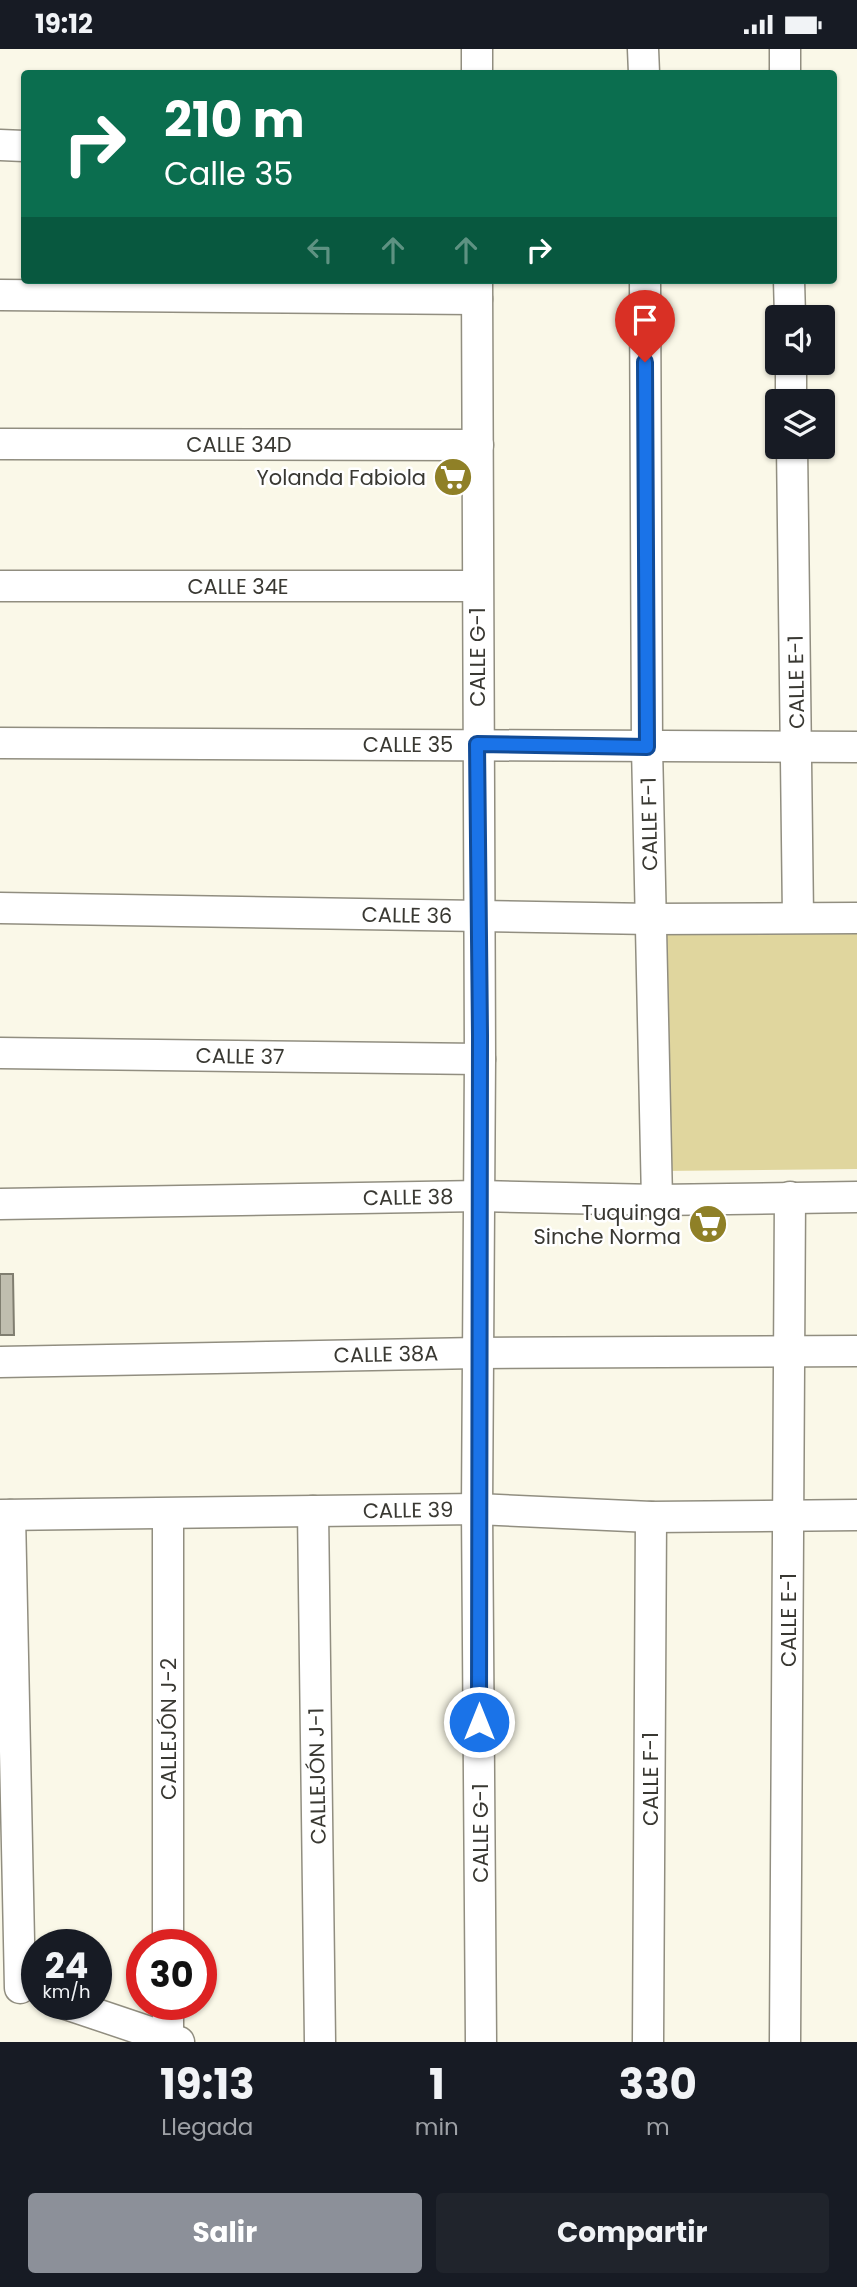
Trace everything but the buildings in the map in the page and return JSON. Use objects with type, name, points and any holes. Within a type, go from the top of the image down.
[{"type":"street","points":[[477,49],[477,70]]},
{"type":"street","points":[[643,49],[644,70]]},
{"type":"street","points":[[785,49],[785,70]]},
{"type":"street","points":[[0,145],[21,146]]},
{"type":"street","name":"CALLE F-1","points":[[645,284],[647,747],[657,1200]]},
{"type":"street","points":[[789,284],[790,305]]},
{"type":"street","points":[[0,295],[477,289]]},
{"type":"street","name":"CALLE G-1","points":[[477,289],[477,744],[480,916],[477,1509],[481,2042]]},
{"type":"street","name":"CALLE 34D","points":[[0,444],[478,445]]},
{"type":"street","name":"CALLE E-1","points":[[792,459],[798,749],[798,917]]},
{"type":"street","name":"CALLE 34E","points":[[0,586],[477,586]]},
{"type":"street","name":"CALLE 35","points":[[0,743],[477,744],[798,749],[857,747]]},
{"type":"street","name":"CALLE 36","points":[[0,908],[651,919],[857,918]]},
{"type":"street","name":"CALLE 37","points":[[0,1053],[480,1059]]},
{"type":"street","name":"CALLE 38","points":[[0,1204],[480,1196],[657,1200],[857,1197]]},
{"type":"street","name":"CALLE E-1","points":[[785,2042],[790,1197]]},
{"type":"street","name":"CALLE 38A","points":[[0,1362],[477,1353],[857,1351]]},
{"type":"street","name":"CALLE 39","points":[[5,1515],[477,1509],[651,1517],[857,1515]]},
{"type":"street","name":"CALLEJÓN J-1","points":[[313,1511],[320,2042]]},
{"type":"street","name":"CALLEJÓN J-2","points":[[168,1514],[168,1929]]},
{"type":"street","points":[[5,1515],[19,1988]]},
{"type":"street","name":"CALLE F-1","points":[[648,2042],[651,1517]]},
{"type":"street","points":[[112,2019],[174,2040],[171,2020]]},
{"type":"shaded area","points":[[663,929],[857,931],[857,1169],[662,1171]]},
{"type":"place","name":"Yolanda Fabiola","points":[[453,477]]},
{"type":"place","name":"Tuquinga Sinche Norma","points":[[708,1224]]},
{"type":"route","points":[[479,1722],[477,1379],[480,916],[477,744],[647,747],[645,362]]}]
